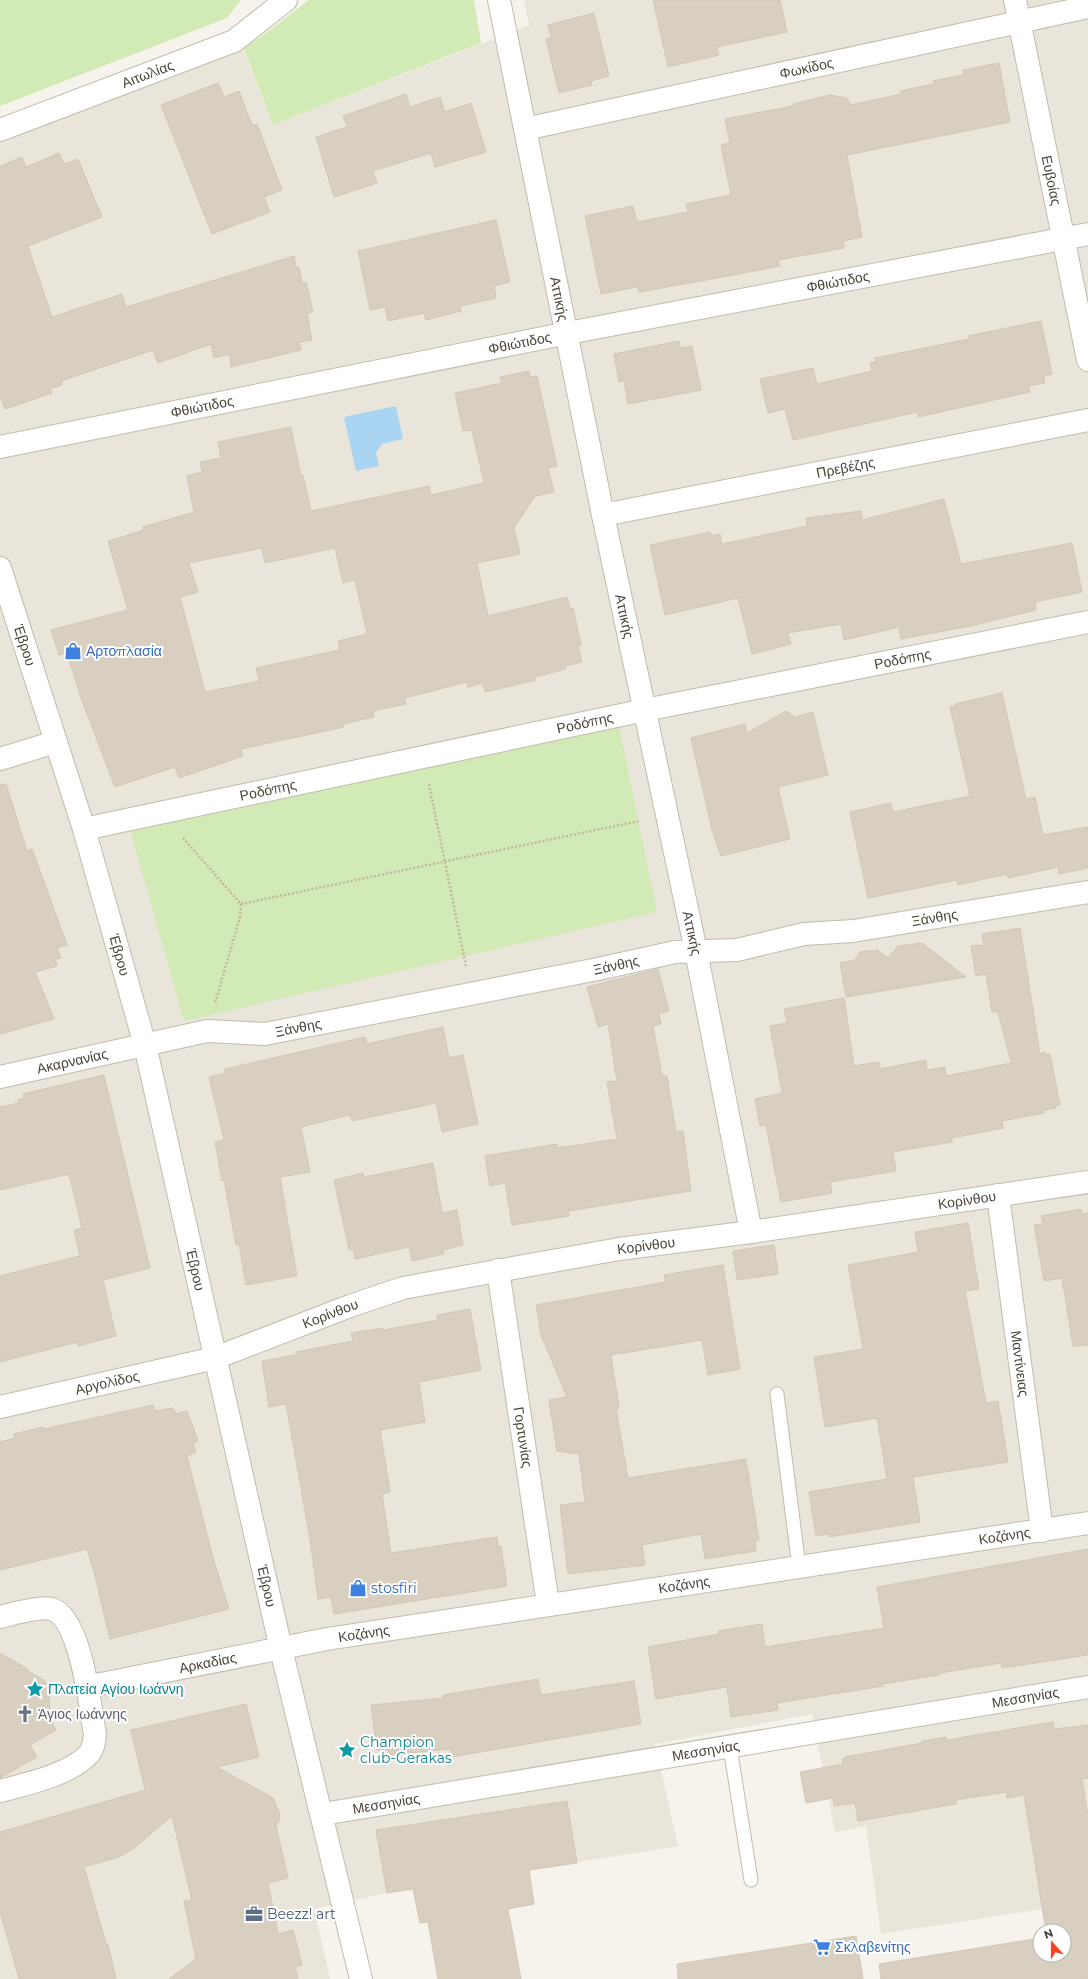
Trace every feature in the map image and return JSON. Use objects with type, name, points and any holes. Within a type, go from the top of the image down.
[{"type":"street","name":"Αιτωλίας","points":[[0,130],[234,41],[286,0]]},
{"type":"street","name":"Αττικής","points":[[499,0],[568,333],[603,515],[696,951],[751,1232]]},
{"type":"street","name":"Ευβοίας","points":[[1015,0],[1088,360]]},
{"type":"street","name":"Φωκίδος","points":[[525,129],[1088,7]]},
{"type":"street","name":"Φθιώτιδος","points":[[0,447],[568,333],[1088,234]]},
{"type":"street","name":"Πρεβέζης","points":[[603,515],[1088,420]]},
{"type":"street","name":"Έβρου","points":[[0,568],[84,829],[145,1045],[281,1649],[323,1814],[361,1979]]},
{"type":"street","name":"Ροδόπης","points":[[84,829],[645,710],[1088,622]]},
{"type":"street","points":[[0,759],[55,742]]},
{"type":"street","name":"Ξάνθης","points":[[145,1045],[207,1031],[265,1034],[598,969],[674,952],[737,950],[804,934],[853,931],[1088,892]]},
{"type":"street","name":"Ακαρνανίας","points":[[0,1077],[145,1045]]},
{"type":"street","name":"Κορίνθου","points":[[215,1358],[350,1306],[403,1288],[498,1270],[619,1250],[1088,1182]]},
{"type":"street","name":"Μαντίνειας","points":[[998,1196],[1042,1531]]},
{"type":"street","name":"Γορτυνίας","points":[[498,1270],[548,1604]]},
{"type":"street","name":"Αργολίδος","points":[[0,1408],[215,1358]]},
{"type":"street","name":"Κοζάνης","points":[[281,1649],[327,1639],[548,1604],[799,1568],[1088,1523]]},
{"type":"street","points":[[0,1617],[38,1609],[51,1609],[63,1616],[72,1630],[79,1650],[95,1734],[94,1744],[90,1753],[74,1766],[30,1783],[0,1791]]},
{"type":"street","name":"Αρκαδίας","points":[[86,1687],[281,1649]]},
{"type":"street","name":"Μεσσηνίας","points":[[323,1814],[1088,1687]]},
{"type":"lane","points":[[777,1394],[799,1568]]},
{"type":"lane","points":[[730,1747],[751,1880]]},
{"type":"path","points":[[424,757],[471,994]]},
{"type":"path","points":[[161,812],[241,904],[240,917],[207,1031]]},
{"type":"path","points":[[241,904],[667,815]]},
{"type":"shaded area","points":[[524,0],[1088,0],[1088,1902],[881,1934],[866,1826],[835,1832],[812,1714],[655,1744],[678,1846],[387,1893],[314,1909],[330,1979],[0,1979],[0,142],[242,47],[273,125],[529,25]]},
{"type":"green space","points":[[0,0],[241,0],[227,18],[0,106]]},
{"type":"green space","points":[[309,0],[474,0],[481,43],[273,125],[243,47],[263,35]]},
{"type":"green space","points":[[619,725],[657,912],[184,1021],[130,830]]},
{"type":"water","points":[[396,406],[403,439],[382,444],[376,453],[379,466],[356,471],[344,417]]},
{"type":"building","points":[[653,0],[780,0],[787,32],[717,47],[719,55],[668,67]]},
{"type":"building","points":[[594,13],[609,76],[591,81],[592,85],[559,93],[546,39],[551,38],[548,25]]},
{"type":"building","points":[[999,63],[1010,122],[847,155],[862,237],[843,241],[844,248],[778,260],[780,266],[723,277],[639,292],[637,287],[601,294],[585,216],[633,206],[637,222],[688,212],[686,204],[731,195],[721,145],[730,143],[725,119],[793,106],[793,104],[830,95],[846,98],[851,105],[901,94],[900,91],[934,84],[933,81],[963,75],[963,70]]},
{"type":"building","points":[[218,83],[224,97],[239,91],[252,125],[257,124],[282,190],[264,197],[270,212],[212,234],[161,105]]},
{"type":"building","points":[[406,94],[410,107],[440,97],[445,112],[471,103],[486,152],[435,167],[431,153],[373,171],[377,183],[334,197],[316,137],[347,127],[343,116]]},
{"type":"building","points":[[59,153],[64,164],[78,159],[102,217],[28,246],[52,317],[122,294],[126,307],[294,256],[296,267],[299,267],[302,283],[306,282],[313,311],[307,314],[312,340],[299,342],[301,350],[231,367],[230,354],[214,358],[211,344],[158,363],[153,350],[61,381],[62,385],[50,389],[52,393],[5,409],[0,395],[0,166],[22,157],[26,167]]},
{"type":"building","points":[[496,220],[510,282],[494,286],[496,298],[460,306],[461,311],[426,320],[424,313],[388,321],[385,307],[370,310],[358,251]]},
{"type":"building","points":[[1041,321],[1052,374],[1044,376],[1045,383],[1029,386],[1030,392],[918,417],[917,412],[793,440],[785,409],[768,413],[760,379],[813,368],[817,384],[872,371],[870,363],[876,362],[875,358],[969,339],[968,336]]},
{"type":"building","points":[[679,341],[680,348],[692,346],[701,390],[628,404],[624,380],[619,382],[614,354]]},
{"type":"building","points":[[529,371],[530,377],[537,376],[557,466],[548,468],[554,492],[535,496],[514,528],[520,554],[477,563],[488,616],[567,597],[570,609],[573,608],[581,645],[578,646],[582,662],[565,666],[566,669],[535,677],[536,680],[485,692],[483,683],[468,687],[467,682],[405,698],[406,704],[373,711],[374,717],[343,724],[344,727],[241,749],[243,756],[179,778],[175,767],[115,787],[81,698],[67,653],[59,655],[51,630],[128,610],[108,541],[144,530],[143,527],[194,512],[187,476],[202,472],[200,462],[221,458],[218,442],[291,427],[301,476],[303,475],[311,511],[429,486],[431,495],[484,483],[472,430],[463,431],[455,393],[502,383],[500,377]],"holes":[[[262,548],[265,563],[335,548],[343,583],[355,580],[367,634],[338,641],[340,650],[256,668],[259,681],[205,692],[180,597],[198,592],[189,563]]]},
{"type":"building","points":[[944,499],[961,564],[1072,543],[1082,592],[1035,602],[1036,610],[971,626],[901,639],[899,627],[844,640],[841,624],[788,633],[791,644],[752,654],[738,598],[665,615],[650,545],[710,532],[711,536],[720,534],[722,544],[807,526],[806,518],[861,511],[862,520]]},
{"type":"building","points":[[1002,693],[1026,799],[1035,797],[1043,835],[1088,827],[1088,868],[1059,874],[1058,867],[1008,878],[1007,874],[958,885],[957,880],[868,898],[850,812],[891,803],[893,812],[970,796],[950,707],[956,706],[955,704]]},
{"type":"building","points":[[786,711],[795,717],[813,712],[828,775],[778,787],[790,839],[721,856],[712,830],[691,738],[745,724],[747,733]]},
{"type":"building","points":[[6,784],[27,851],[32,849],[67,945],[57,948],[61,958],[55,959],[57,966],[35,972],[54,1019],[0,1034],[0,785]]},
{"type":"building","points":[[1020,928],[1040,1054],[1045,1052],[1046,1055],[1050,1054],[1060,1105],[1056,1105],[1056,1108],[1044,1110],[1044,1113],[1002,1121],[1003,1128],[952,1138],[952,1142],[893,1152],[896,1171],[830,1182],[832,1193],[781,1202],[766,1125],[760,1126],[755,1099],[782,1093],[770,1026],[787,1023],[784,1009],[844,998],[854,1066],[879,1062],[880,1069],[926,1060],[927,1070],[945,1067],[946,1076],[1011,1063],[998,1012],[992,1012],[986,974],[976,976],[971,946],[984,945],[982,934]]},
{"type":"building","points":[[922,943],[966,977],[846,997],[840,963],[855,960],[860,952],[877,950],[888,958],[898,946]]},
{"type":"building","points":[[658,969],[669,1011],[659,1014],[661,1024],[653,1026],[662,1076],[667,1076],[676,1132],[683,1131],[691,1191],[568,1211],[569,1216],[512,1225],[505,1183],[490,1186],[485,1156],[557,1144],[557,1148],[617,1139],[607,1082],[617,1081],[608,1024],[598,1027],[587,987]]},
{"type":"building","points":[[443,1027],[449,1058],[463,1055],[478,1124],[442,1132],[436,1103],[352,1121],[350,1115],[301,1127],[310,1172],[280,1177],[297,1276],[246,1285],[239,1244],[236,1245],[224,1180],[222,1181],[215,1142],[224,1140],[209,1077],[225,1073],[225,1069],[365,1037],[367,1044]]},
{"type":"building","points":[[104,1075],[150,1268],[103,1280],[116,1336],[78,1346],[77,1342],[0,1362],[0,1276],[80,1256],[74,1230],[82,1228],[69,1174],[0,1190],[0,1107],[19,1103],[18,1100],[24,1098],[23,1094]]},
{"type":"building","points":[[433,1163],[442,1213],[457,1210],[463,1245],[443,1250],[444,1254],[412,1261],[409,1247],[355,1259],[353,1249],[349,1250],[334,1180],[363,1173],[364,1177]]},
{"type":"building","points":[[1081,1209],[1082,1214],[1088,1213],[1088,1345],[1073,1346],[1062,1278],[1044,1281],[1034,1225],[1043,1224],[1041,1216]]},
{"type":"building","points":[[968,1223],[979,1289],[965,1291],[986,1403],[998,1401],[1008,1462],[913,1477],[920,1522],[829,1537],[829,1534],[816,1536],[809,1492],[887,1479],[877,1418],[825,1427],[814,1357],[863,1349],[848,1265],[918,1252],[915,1232]]},
{"type":"building","points":[[774,1245],[778,1274],[737,1280],[733,1251]]},
{"type":"building","points":[[723,1265],[740,1369],[708,1375],[702,1340],[611,1355],[619,1408],[616,1409],[628,1478],[746,1459],[759,1540],[755,1540],[756,1551],[705,1559],[701,1534],[642,1545],[645,1565],[568,1574],[560,1505],[585,1502],[579,1454],[557,1451],[549,1400],[567,1397],[541,1335],[536,1305],[666,1282],[664,1275]]},
{"type":"building","points":[[470,1309],[481,1370],[419,1382],[425,1422],[380,1430],[390,1492],[382,1494],[391,1553],[497,1537],[498,1547],[501,1546],[507,1586],[334,1614],[331,1597],[318,1599],[310,1539],[286,1404],[269,1407],[262,1361],[296,1355],[296,1352],[353,1341],[351,1333],[383,1328],[384,1330],[438,1320],[437,1315]]},
{"type":"building","points":[[153,1405],[155,1411],[173,1408],[176,1414],[187,1411],[198,1441],[193,1444],[196,1452],[187,1456],[213,1558],[229,1609],[110,1639],[87,1549],[0,1570],[0,1442],[15,1438],[14,1434],[43,1427],[44,1429]]},
{"type":"building","points":[[1088,1549],[1088,1655],[1002,1668],[1001,1663],[940,1673],[940,1675],[882,1684],[883,1686],[777,1703],[778,1710],[731,1717],[727,1687],[656,1699],[648,1647],[719,1634],[718,1631],[762,1624],[765,1647],[884,1628],[877,1587]]},
{"type":"building","name":"Άγιος Ιωάννης","points":[[0,1653],[28,1669],[28,1671],[45,1681],[49,1688],[50,1718],[56,1730],[30,1745],[37,1757],[0,1778]]},
{"type":"building","points":[[538,1679],[541,1695],[634,1681],[641,1724],[452,1757],[451,1749],[388,1755],[389,1750],[377,1750],[371,1705],[443,1698],[443,1695]]},
{"type":"building","points":[[246,1704],[259,1757],[217,1767],[273,1798],[280,1814],[279,1821],[276,1825],[288,1878],[268,1883],[278,1934],[293,1930],[302,1965],[295,1967],[298,1979],[169,1979],[196,1959],[184,1901],[192,1901],[172,1816],[134,1848],[119,1857],[84,1867],[106,1944],[108,1944],[116,1979],[19,1979],[0,1911],[0,1832],[145,1790],[131,1730]]},
{"type":"building","points":[[1053,1722],[1054,1729],[1088,1725],[1088,1778],[1082,1779],[1088,1815],[1088,1979],[881,1979],[879,1964],[1032,1939],[1032,1963],[1072,1963],[1072,1923],[1045,1923],[1024,1795],[1007,1798],[1006,1792],[956,1800],[956,1804],[858,1821],[855,1803],[834,1806],[833,1798],[806,1803],[800,1772],[843,1764],[842,1759],[845,1757],[922,1743],[922,1741],[946,1737],[947,1740]]},
{"type":"building","points":[[567,1801],[577,1863],[529,1870],[534,1904],[508,1909],[521,1979],[438,1979],[428,1922],[420,1923],[413,1889],[387,1893],[376,1830]]},
{"type":"building","points":[[856,1936],[863,1979],[678,1979],[677,1964]]},
{"type":"place","name":"Αρτοπλασία","points":[[73,651]]},
{"type":"place","name":"stosfiri","points":[[358,1588]]},
{"type":"place","name":"Πλατεία Αγίου Ιωάννη","points":[[35,1689]]},
{"type":"place","name":"Άγιος Ιωάννης","points":[[25,1714]]},
{"type":"place","name":"Champion club-Gerakas","points":[[347,1750]]},
{"type":"place","name":"Beezz! art","points":[[254,1914]]},
{"type":"place","name":"Σκλαβενίτης","points":[[822,1947]]}]
